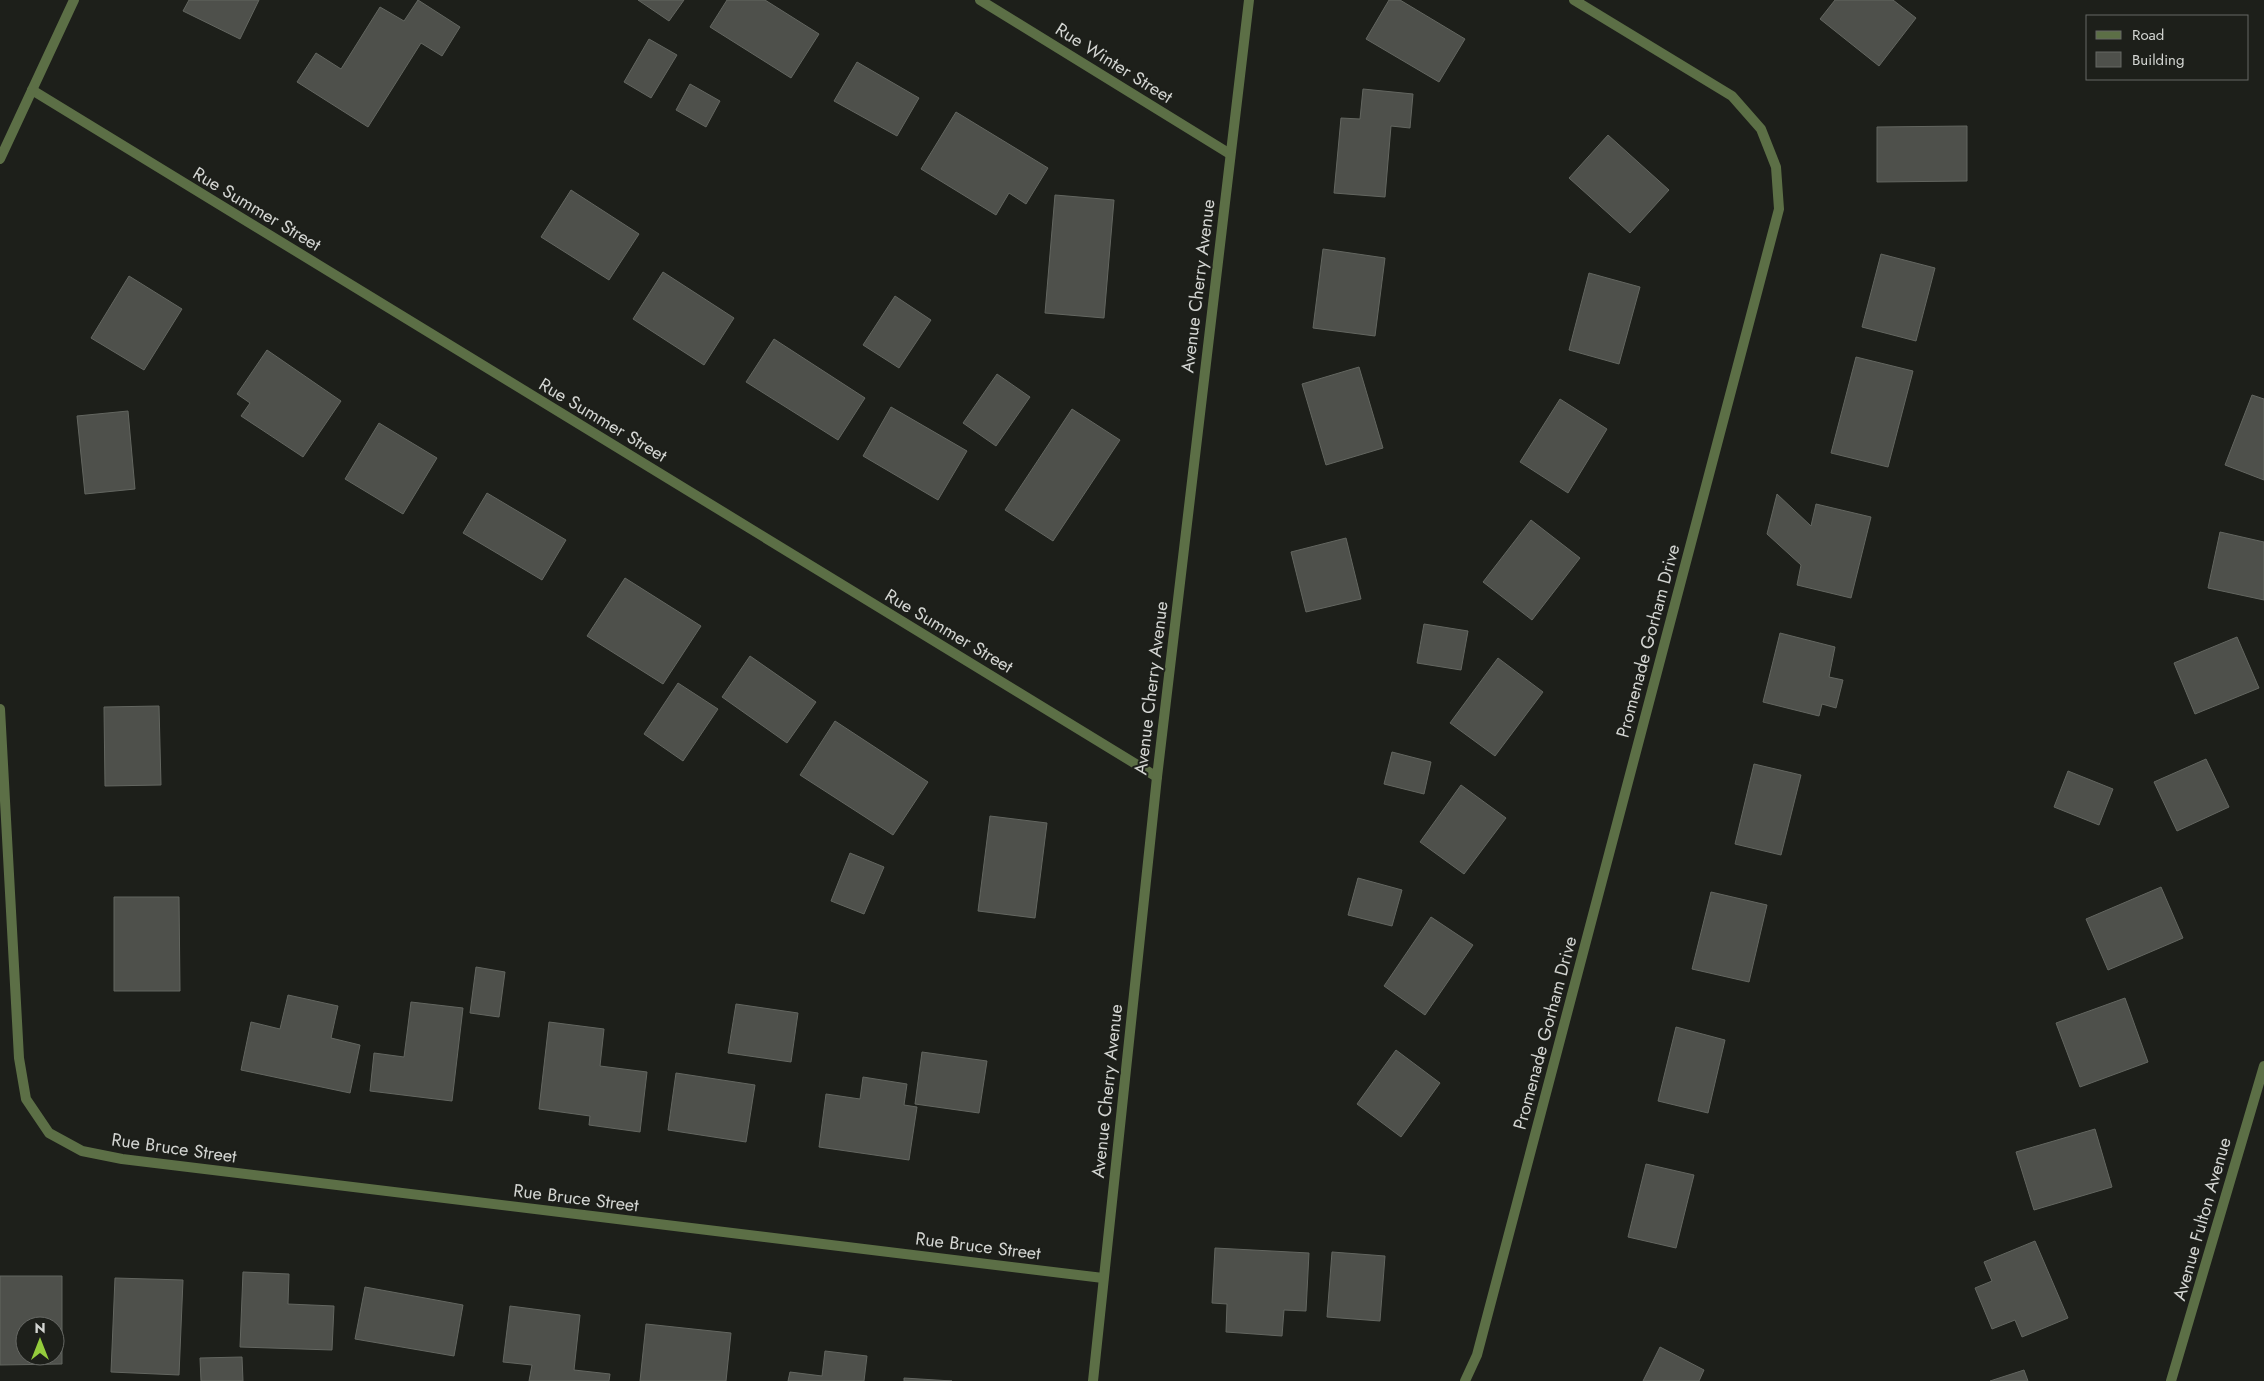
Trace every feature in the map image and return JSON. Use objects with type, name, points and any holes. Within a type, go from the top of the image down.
[{"type":"street","points":[[0,159],[74,0]]},
{"type":"street","name":"Rue Winter Street","points":[[980,0],[1230,154]]},
{"type":"street","name":"Avenue Cherry Avenue","points":[[1093,1381],[1157,777],[1249,0]]},
{"type":"street","name":"Promenade Gorham Drive","points":[[1465,1381],[1477,1355],[1779,209],[1776,167],[1761,129],[1732,96],[1574,0]]},
{"type":"street","name":"Rue Summer Street","points":[[32,90],[1157,777]]},
{"type":"street","points":[[0,709],[0,724]]},
{"type":"street","name":"Rue Bruce Street","points":[[0,724],[19,1058],[26,1099],[49,1133],[82,1151],[122,1160],[1103,1278]]},
{"type":"street","name":"Avenue Fulton Avenue","points":[[2172,1381],[2264,1066]]},
{"type":"building","points":[[189,0],[259,0],[240,39],[183,11]]},
{"type":"building","points":[[418,0],[460,27],[442,56],[421,43],[368,127],[297,82],[316,53],[341,69],[380,7],[404,21]]},
{"type":"building","points":[[638,0],[684,0],[669,21]]},
{"type":"building","points":[[727,0],[765,0],[819,34],[791,78],[710,27]]},
{"type":"building","points":[[1389,0],[1400,0],[1465,39],[1439,82],[1366,39]]},
{"type":"building","points":[[1835,0],[1893,0],[1916,18],[1879,66],[1820,19]]},
{"type":"building","points":[[649,39],[677,55],[651,98],[624,82]]},
{"type":"building","points":[[857,62],[919,98],[897,136],[834,101]]},
{"type":"building","points":[[690,84],[720,101],[706,127],[676,110]]},
{"type":"building","points":[[1363,89],[1413,94],[1410,128],[1391,126],[1385,197],[1334,193],[1341,118],[1360,119]]},
{"type":"building","points":[[956,112],[1048,168],[1026,204],[1009,193],[996,215],[921,169]]},
{"type":"building","points":[[1967,126],[1967,181],[1877,182],[1877,127]]},
{"type":"building","points":[[1608,135],[1669,190],[1630,233],[1569,178]]},
{"type":"building","points":[[571,190],[639,234],[609,280],[541,237]]},
{"type":"building","points":[[1055,195],[1114,200],[1104,318],[1045,313]]},
{"type":"building","points":[[1323,249],[1385,258],[1375,336],[1313,328]]},
{"type":"building","points":[[1881,254],[1935,268],[1916,341],[1862,327]]},
{"type":"building","points":[[663,272],[734,318],[704,365],[633,319]]},
{"type":"building","points":[[1589,273],[1640,287],[1619,364],[1569,350]]},
{"type":"building","points":[[129,276],[182,309],[144,370],[91,338]]},
{"type":"building","points":[[895,296],[931,320],[899,368],[863,345]]},
{"type":"building","points":[[774,339],[865,398],[838,440],[746,382]]},
{"type":"building","points":[[267,350],[341,401],[303,457],[241,416],[250,403],[237,394]]},
{"type":"building","points":[[1856,357],[1913,371],[1888,467],[1831,453]]},
{"type":"building","points":[[1359,367],[1383,448],[1326,465],[1302,384]]},
{"type":"building","points":[[997,374],[1030,397],[996,446],[963,423]]},
{"type":"building","points":[[2252,395],[2264,399],[2264,480],[2225,465]]},
{"type":"building","points":[[1560,399],[1607,429],[1568,493],[1520,462]]},
{"type":"building","points":[[891,407],[967,451],[938,500],[863,456]]},
{"type":"building","points":[[1072,409],[1120,440],[1053,541],[1005,510]]},
{"type":"building","points":[[128,411],[135,489],[85,494],[77,416]]},
{"type":"building","points":[[379,423],[437,458],[403,514],[345,479]]},
{"type":"building","points":[[487,493],[566,540],[542,580],[463,533]]},
{"type":"building","points":[[1777,494],[1811,526],[1816,504],[1871,517],[1851,598],[1797,585],[1801,565],[1767,534]]},
{"type":"building","points":[[1531,520],[1580,558],[1532,620],[1483,582]]},
{"type":"building","points":[[2220,532],[2264,542],[2264,600],[2208,588]]},
{"type":"building","points":[[1346,538],[1361,599],[1306,612],[1291,552]]},
{"type":"building","points":[[625,578],[701,626],[663,684],[587,636]]},
{"type":"building","points":[[1424,624],[1468,631],[1461,670],[1417,663]]},
{"type":"building","points":[[1780,633],[1835,647],[1829,677],[1843,680],[1836,708],[1822,704],[1819,716],[1763,702]]},
{"type":"building","points":[[2237,637],[2259,688],[2195,714],[2174,663]]},
{"type":"building","points":[[750,656],[816,702],[787,743],[722,697]]},
{"type":"building","points":[[1498,658],[1543,692],[1495,756],[1450,723]]},
{"type":"building","points":[[678,683],[718,709],[683,761],[644,734]]},
{"type":"building","points":[[159,706],[161,785],[105,786],[104,707]]},
{"type":"building","points":[[835,721],[928,782],[893,835],[800,775]]},
{"type":"building","points":[[1392,752],[1431,762],[1424,794],[1384,784]]},
{"type":"building","points":[[2206,759],[2229,807],[2177,831],[2154,782]]},
{"type":"building","points":[[1754,764],[1801,775],[1781,855],[1735,844]]},
{"type":"building","points":[[2068,771],[2113,789],[2099,825],[2054,807]]},
{"type":"building","points":[[1461,785],[1506,818],[1464,874],[1420,842]]},
{"type":"building","points":[[990,816],[1047,823],[1035,918],[978,911]]},
{"type":"building","points":[[850,853],[884,867],[864,914],[831,901]]},
{"type":"building","points":[[1358,878],[1402,890],[1392,926],[1348,915]]},
{"type":"building","points":[[2161,887],[2183,938],[2108,970],[2086,919]]},
{"type":"building","points":[[1711,892],[1767,905],[1749,982],[1692,969]]},
{"type":"building","points":[[114,897],[179,897],[180,991],[114,991]]},
{"type":"building","points":[[1431,917],[1473,945],[1425,1015],[1384,986]]},
{"type":"building","points":[[476,967],[505,972],[499,1017],[470,1013]]},
{"type":"building","points":[[288,995],[338,1006],[331,1038],[360,1045],[350,1093],[241,1070],[251,1022],[280,1029]]},
{"type":"building","points":[[2125,998],[2148,1062],[2080,1087],[2056,1023]]},
{"type":"building","points":[[411,1002],[463,1008],[452,1101],[370,1091],[374,1053],[404,1057]]},
{"type":"building","points":[[736,1004],[798,1013],[791,1062],[728,1053]]},
{"type":"building","points":[[549,1022],[604,1029],[600,1066],[647,1072],[640,1132],[589,1125],[590,1116],[539,1109]]},
{"type":"building","points":[[1676,1027],[1725,1040],[1708,1113],[1658,1101]]},
{"type":"building","points":[[1396,1050],[1440,1083],[1401,1137],[1357,1104]]},
{"type":"building","points":[[922,1052],[987,1061],[979,1113],[915,1104]]},
{"type":"building","points":[[676,1073],[755,1085],[746,1142],[668,1130]]},
{"type":"building","points":[[863,1077],[907,1084],[904,1105],[917,1107],[909,1160],[819,1147],[826,1094],[860,1099]]},
{"type":"building","points":[[2095,1129],[2112,1187],[2034,1210],[2016,1152]]},
{"type":"building","points":[[1646,1164],[1694,1175],[1676,1248],[1628,1237]]},
{"type":"building","points":[[2035,1241],[2068,1318],[2022,1337],[2015,1320],[1992,1329],[1975,1288],[1992,1281],[1984,1262]]},
{"type":"building","points":[[1215,1248],[1309,1253],[1306,1311],[1284,1310],[1282,1336],[1226,1332],[1227,1304],[1212,1303]]},
{"type":"building","points":[[1332,1252],[1385,1256],[1380,1321],[1327,1317]]},
{"type":"building","points":[[243,1272],[289,1274],[288,1304],[334,1306],[332,1350],[240,1347]]},
{"type":"building","points":[[0,1276],[62,1276],[62,1316],[15,1316],[15,1365],[0,1365]]},
{"type":"building","points":[[115,1278],[183,1280],[179,1375],[111,1372]]},
{"type":"building","points":[[365,1287],[463,1305],[454,1356],[355,1339]]},
{"type":"building","points":[[510,1306],[580,1315],[574,1370],[610,1374],[609,1381],[529,1381],[532,1365],[503,1362]]},
{"type":"building","points":[[646,1324],[731,1333],[726,1381],[640,1381]]},
{"type":"building","points":[[1660,1347],[1704,1370],[1699,1381],[1643,1381]]},
{"type":"building","points":[[825,1351],[867,1356],[864,1381],[788,1381],[790,1372],[822,1376]]},
{"type":"building","points":[[242,1357],[243,1381],[201,1381],[200,1358]]},
{"type":"building","points":[[2024,1370],[2028,1381],[1990,1381]]},
{"type":"building","points":[[904,1378],[952,1381],[904,1381]]}]
